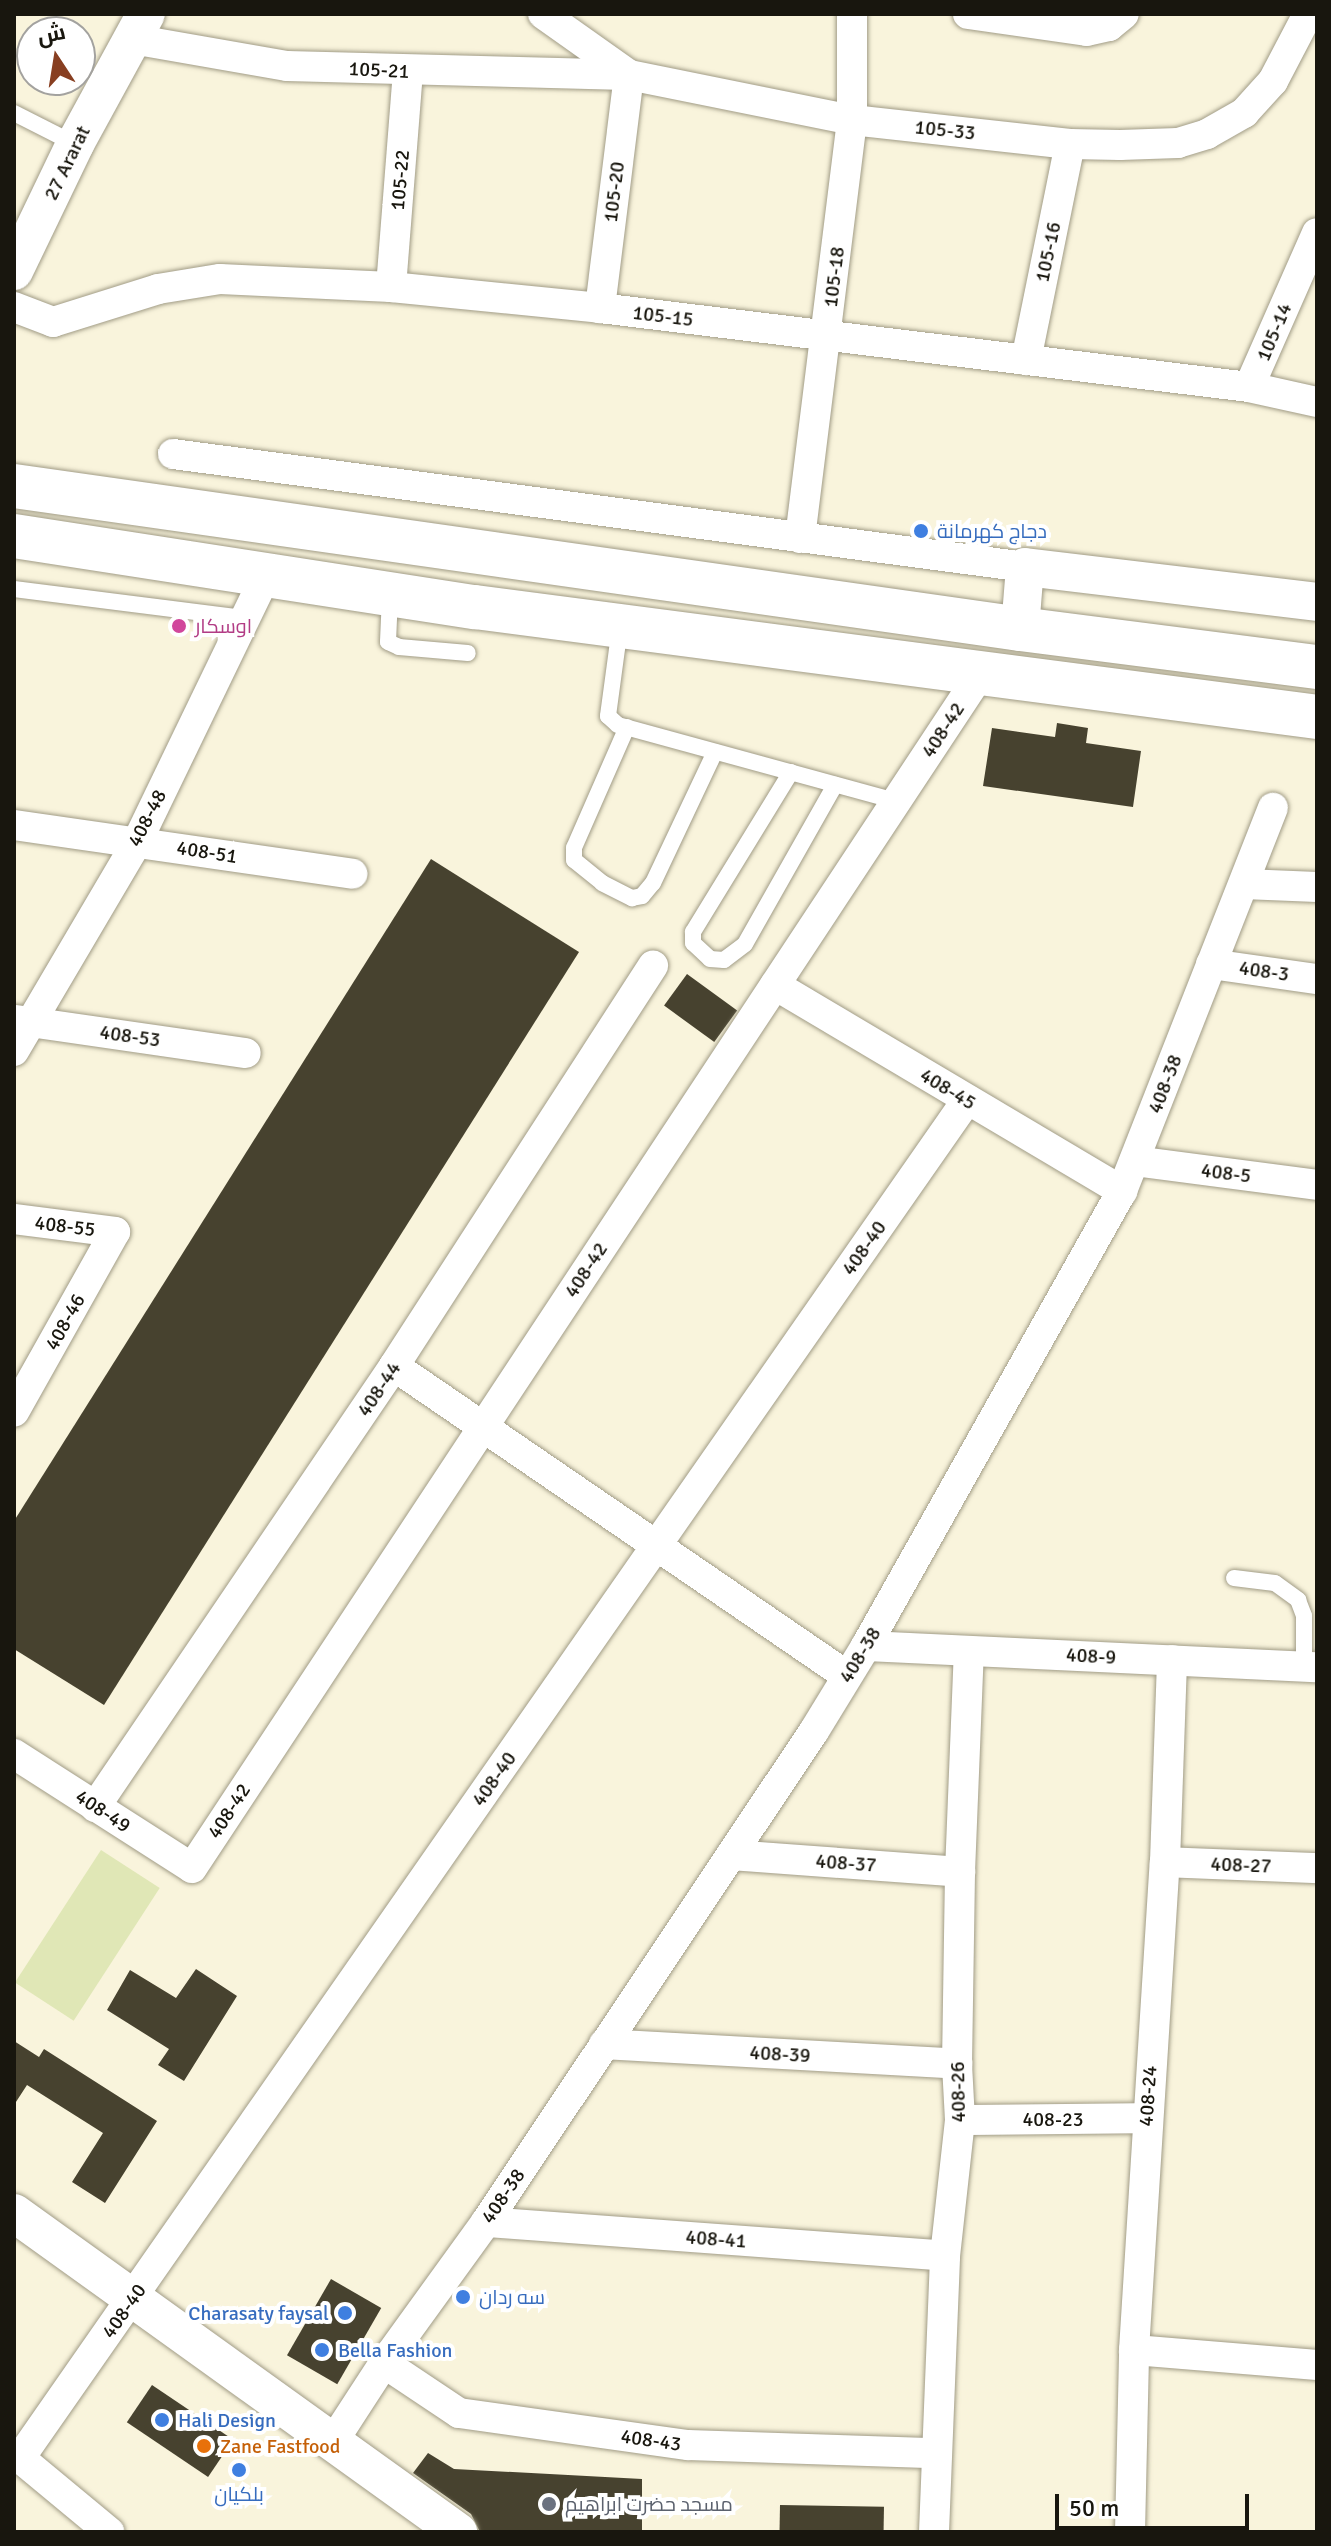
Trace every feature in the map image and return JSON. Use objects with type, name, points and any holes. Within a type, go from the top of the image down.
[{"type":"main road","points":[[14,486],[1020,629],[1317,667]]},
{"type":"main road","points":[[14,536],[391,595],[1317,717]]},
{"type":"street","name":"105-33","points":[[543,14],[629,75],[852,120],[1070,144],[1178,143],[1227,124],[1244,113],[1273,81],[1308,14]]},
{"type":"street","name":"105-18","points":[[800,538],[852,120],[852,14]]},
{"type":"street","points":[[968,14],[1087,31],[1109,26],[1124,14]]},
{"type":"street","name":"105-21","points":[[139,26],[287,66],[408,72],[629,75]]},
{"type":"street","name":"27 Ararat","points":[[14,271],[75,144],[139,26]]},
{"type":"street","name":"105-22","points":[[391,287],[408,72]]},
{"type":"street","name":"105-20","points":[[600,308],[629,75]]},
{"type":"street","name":"105-16","points":[[1026,360],[1070,144]]},
{"type":"street","name":"105-14","points":[[1249,387],[1317,233]]},
{"type":"street","name":"105-15","points":[[14,307],[53,322],[158,289],[220,279],[391,287],[600,308],[1249,387],[1317,402]]},
{"type":"street","points":[[173,454],[800,538],[1317,602]]},
{"type":"street","points":[[1020,629],[1025,567]]},
{"type":"street","name":"408-48","points":[[14,1051],[23,1020],[137,842],[265,577]]},
{"type":"street","name":"408-42","points":[[192,1868],[981,673]]},
{"type":"street","name":"408-38","points":[[334,2440],[384,2363],[486,2222],[731,1855],[866,1646],[1122,1191],[1273,808]]},
{"type":"street","name":"408-51","points":[[14,825],[352,874]]},
{"type":"street","points":[[1244,884],[1317,887]]},
{"type":"street","name":"408-3","points":[[1211,964],[1317,979]]},
{"type":"street","name":"408-44","points":[[95,1807],[394,1366],[653,965]]},
{"type":"street","name":"408-45","points":[[775,985],[1122,1191]]},
{"type":"street","name":"408-53","points":[[23,1020],[246,1053]]},
{"type":"street","name":"408-40","points":[[17,2456],[133,2299],[967,1100]]},
{"type":"street","name":"408-5","points":[[1135,1161],[1317,1185]]},
{"type":"street","name":"408-55","points":[[14,1219],[115,1232]]},
{"type":"street","name":"408-46","points":[[14,1412],[115,1232]]},
{"type":"street","points":[[394,1366],[847,1676]]},
{"type":"street","name":"408-9","points":[[866,1646],[1310,1667]]},
{"type":"street","name":"408-26","points":[[934,2532],[945,2256],[960,2120],[957,2064],[960,1872],[969,1651]]},
{"type":"street","name":"408-24","points":[[1130,2532],[1134,2350],[1146,2118],[1165,1862],[1172,1660]]},
{"type":"street","name":"408-49","points":[[14,1754],[192,1868]]},
{"type":"street","name":"408-37","points":[[731,1855],[960,1872]]},
{"type":"street","name":"408-27","points":[[1165,1862],[1317,1868]]},
{"type":"street","name":"408-39","points":[[604,2044],[957,2064]]},
{"type":"street","name":"408-23","points":[[960,2120],[1146,2118]]},
{"type":"street","points":[[14,2213],[458,2532]]},
{"type":"street","name":"408-41","points":[[486,2222],[945,2256]]},
{"type":"street","points":[[1134,2350],[1317,2365]]},
{"type":"street","name":"408-43","points":[[384,2363],[459,2413],[688,2445],[935,2453]]},
{"type":"street","points":[[17,2456],[109,2532]]},
{"type":"lane","points":[[14,113],[75,144]]},
{"type":"lane","points":[[14,589],[245,618]]},
{"type":"lane","points":[[391,595],[388,642],[399,647],[468,653]]},
{"type":"lane","points":[[621,626],[608,716],[627,727],[896,801]]},
{"type":"lane","points":[[627,727],[574,848],[574,860],[602,883],[632,898],[642,896],[653,883],[715,752]]},
{"type":"lane","points":[[791,772],[693,932],[693,943],[710,959],[724,960],[745,944],[835,785]]},
{"type":"lane","points":[[1234,1578],[1275,1583],[1298,1600],[1304,1616],[1310,1667]]},
{"type":"green space","points":[[101,1850],[160,1888],[74,2021],[15,1983]]},
{"type":"building","points":[[1057,723],[1088,728],[1086,743],[1141,751],[1133,807],[983,786],[992,728],[1055,737]]},
{"type":"building","points":[[431,859],[579,952],[104,1705],[14,1649],[14,1521]]},
{"type":"building","points":[[687,974],[737,1010],[714,1042],[664,1006]]},
{"type":"building","points":[[196,1969],[237,1996],[184,2081],[158,2065],[169,2049],[107,2010],[130,1970],[176,1998]]},
{"type":"building","points":[[14,2041],[39,2057],[44,2049],[157,2121],[105,2203],[72,2182],[103,2133],[27,2085],[14,2105]]},
{"type":"building","points":[[331,2279],[381,2308],[337,2384],[287,2355]]},
{"type":"building","points":[[152,2385],[233,2440],[208,2477],[127,2422]]},
{"type":"building","points":[[428,2453],[454,2469],[642,2479],[642,2532],[480,2532],[471,2514],[413,2473]]},
{"type":"building","points":[[780,2505],[884,2507],[884,2532],[780,2532]]},
{"type":"place","name":"دجاج كهرمانة","points":[[921,531]]},
{"type":"place","name":"اوسكار","points":[[179,626]]},
{"type":"place","name":"سه ردان","points":[[463,2297]]},
{"type":"place","name":"Charasaty faysal","points":[[345,2313]]},
{"type":"place","name":"Bella Fashion","points":[[322,2350]]},
{"type":"place","name":"Hali Design","points":[[162,2420]]},
{"type":"place","name":"Zane Fastfood","points":[[204,2446]]},
{"type":"place","name":"بلکیان","points":[[239,2470]]},
{"type":"place","name":"مسجد حضرت ابراهیم","points":[[549,2504]]}]
